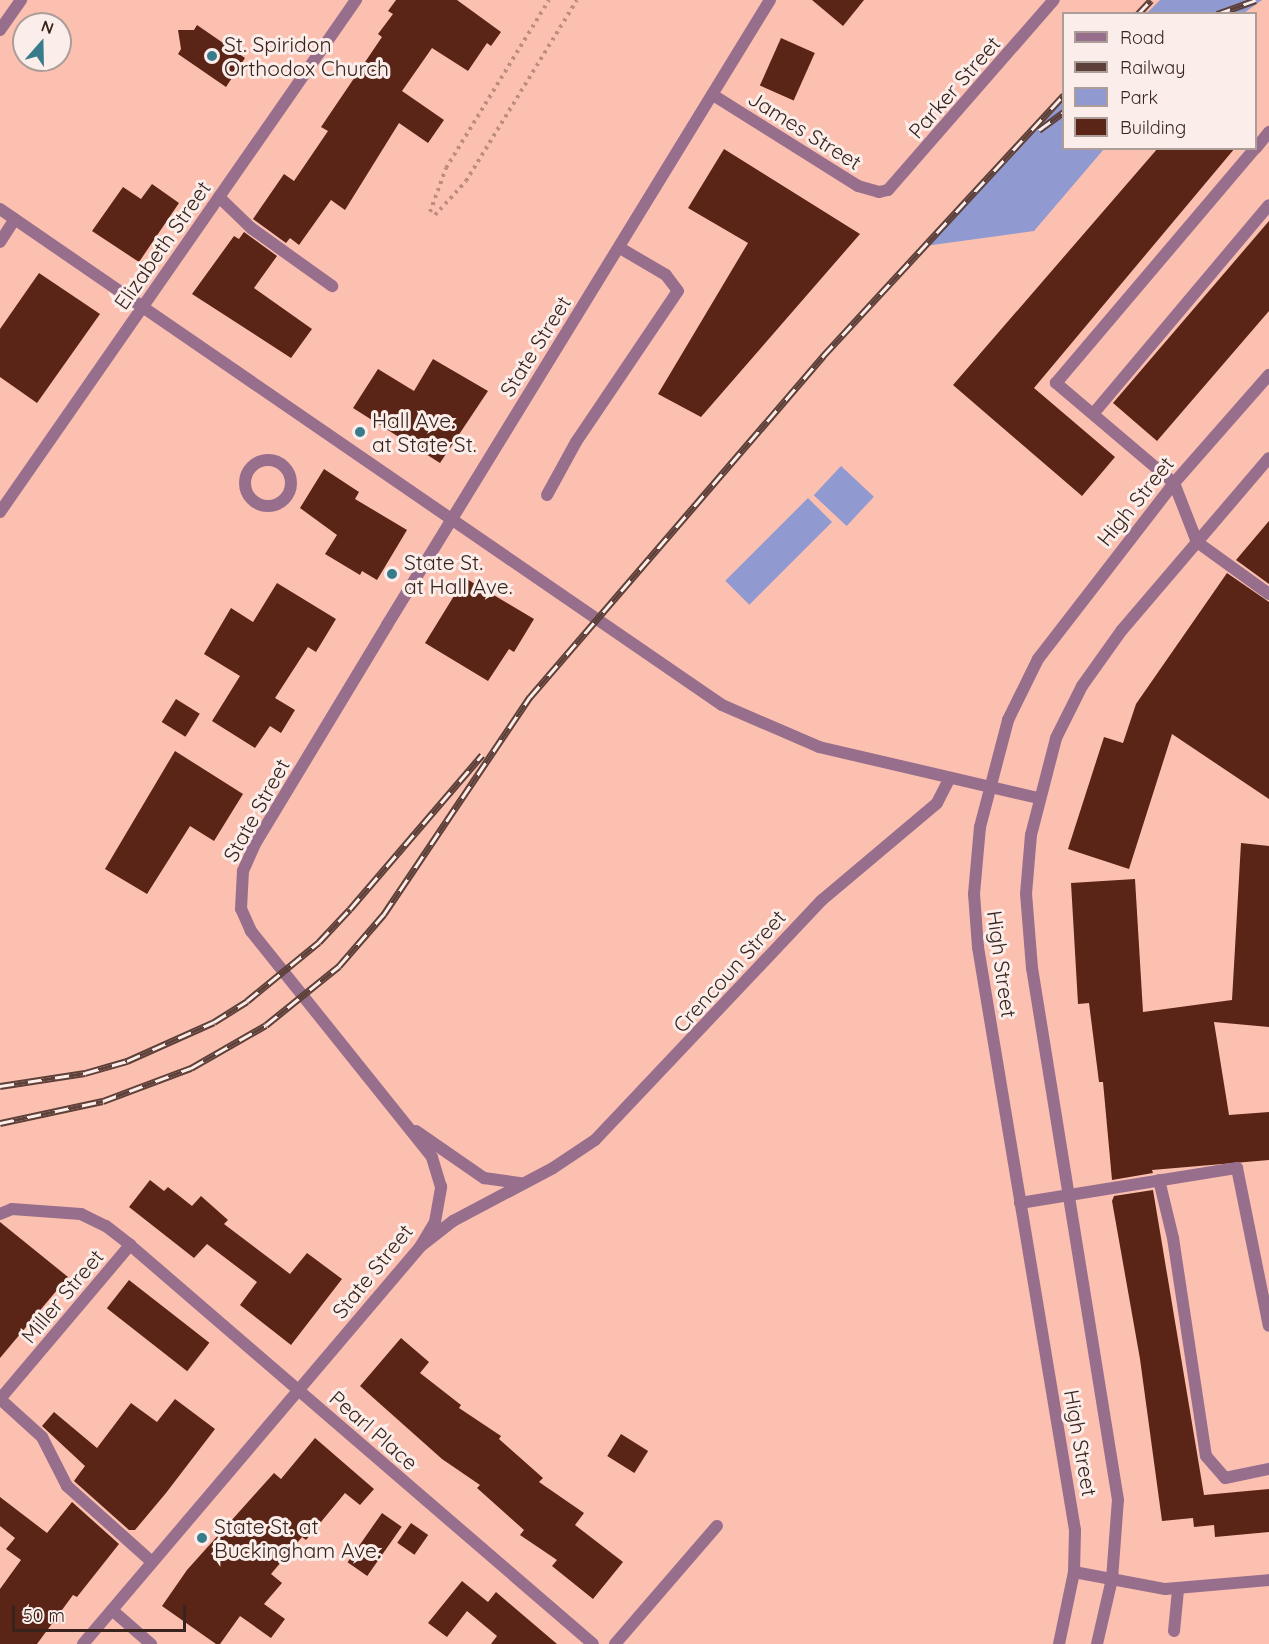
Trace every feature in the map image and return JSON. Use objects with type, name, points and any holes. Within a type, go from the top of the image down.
[{"type":"street","points":[[0,30],[21,0]]},
{"type":"street","name":"Elizabeth Street","points":[[0,512],[356,0]]},
{"type":"street","name":"State Street","points":[[83,1644],[420,1247],[435,1222],[441,1187],[432,1157],[412,1128],[260,943],[241,909],[240,883],[255,844],[770,0]]},
{"type":"street","name":"Parker Street","points":[[879,192],[896,184],[1054,0]]},
{"type":"street","name":"James Street","points":[[713,95],[858,186],[879,192]]},
{"type":"street","points":[[1257,146],[1269,132]]},
{"type":"street","points":[[1253,150],[1056,383],[1173,483],[1197,542],[1269,594]]},
{"type":"street","points":[[219,197],[251,228],[332,286]]},
{"type":"street","points":[[1093,414],[1269,205]]},
{"type":"street","points":[[0,209],[665,670],[748,719],[819,747],[1038,798]]},
{"type":"street","points":[[0,242],[15,219]]},
{"type":"street","points":[[547,495],[576,442],[678,291],[666,275],[620,248]]},
{"type":"street","name":"High Street","points":[[1059,1644],[1074,1572],[1073,1512],[1020,1203],[975,919],[977,848],[988,787],[1008,720],[1038,659],[1066,617],[1173,483],[1269,375]]},
{"type":"street","name":"High Street","points":[[1097,1644],[1112,1580],[1119,1524],[1116,1473],[1029,940],[1027,875],[1038,798],[1056,738],[1082,686],[1122,630],[1269,458]]},
{"type":"street","name":"Crencoun Street","points":[[420,1247],[461,1216],[528,1182],[574,1155],[616,1122],[822,900],[937,803],[950,778]]},
{"type":"street","points":[[412,1128],[484,1178],[505,1184],[528,1182]]},
{"type":"street","points":[[1020,1203],[1237,1168],[1269,1326]]},
{"type":"street","points":[[1159,1180],[1173,1238],[1206,1455],[1225,1478],[1269,1469]]},
{"type":"street","name":"Pearl Place","points":[[0,1214],[12,1209],[81,1214],[106,1226],[593,1644]]},
{"type":"street","name":"Miller Street","points":[[0,1399],[130,1245]]},
{"type":"street","points":[[0,1399],[42,1437],[67,1486],[152,1562]]},
{"type":"street","points":[[615,1644],[717,1526]]},
{"type":"street","points":[[1074,1572],[1178,1590],[1269,1580]]},
{"type":"street","points":[[1174,1631],[1178,1590]]},
{"type":"street","points":[[112,1611],[151,1644]]},
{"type":"path","points":[[430,212],[446,168],[549,0]]},
{"type":"path","points":[[435,215],[466,182],[578,0]]},
{"type":"green space","points":[[1160,0],[1262,0],[1245,12],[1148,12]]},
{"type":"green space","points":[[1062,102],[1062,150],[1103,150],[1034,231],[925,246]]},
{"type":"green space","points":[[841,466],[874,497],[847,526],[814,495]]},
{"type":"green space","points":[[808,498],[832,522],[749,605],[725,581]]},
{"type":"building","points":[[396,0],[457,0],[501,32],[491,46],[487,43],[468,71],[432,48],[402,91],[444,120],[428,143],[399,123],[345,210],[331,200],[299,245],[290,238],[286,243],[253,219],[284,174],[294,181],[328,131],[321,127],[382,37],[378,34],[393,14],[388,11]]},
{"type":"building","points":[[812,0],[864,0],[843,26]]},
{"type":"building","name":"St. Spiridon Orthodox Church","points":[[197,25],[245,58],[226,87],[178,54],[181,49],[178,30],[194,30]]},
{"type":"building","points":[[781,38],[815,53],[794,101],[760,86]]},
{"type":"building","points":[[724,149],[860,234],[701,417],[658,394],[748,243],[688,208]]},
{"type":"building","points":[[1156,150],[1233,150],[1034,388],[1115,457],[1082,496],[953,385]]},
{"type":"building","points":[[152,184],[179,203],[139,262],[92,231],[123,187],[141,199]]},
{"type":"building","points":[[1269,221],[1269,311],[1157,441],[1113,403]]},
{"type":"building","points":[[244,232],[277,256],[254,288],[312,329],[291,358],[192,294],[234,236],[239,239]]},
{"type":"building","points":[[39,273],[100,314],[37,403],[0,377],[0,329]]},
{"type":"building","points":[[433,359],[488,391],[440,463],[353,408],[378,369],[414,391]]},
{"type":"building","points":[[324,469],[359,492],[355,499],[407,530],[377,580],[362,571],[360,575],[325,554],[337,535],[300,508]]},
{"type":"building","points":[[1269,521],[1269,584],[1236,560]]},
{"type":"building","points":[[1227,573],[1269,602],[1269,799],[1172,734],[1129,869],[1068,849],[1104,737],[1123,743],[1136,704]]},
{"type":"building","points":[[465,578],[534,619],[514,652],[509,649],[488,681],[425,643]]},
{"type":"building","points":[[277,583],[336,619],[316,652],[308,647],[275,698],[295,710],[281,733],[270,726],[255,748],[212,721],[240,676],[204,654],[231,608],[253,622]]},
{"type":"building","points":[[176,699],[200,714],[185,737],[162,722]]},
{"type":"building","points":[[175,751],[243,794],[214,841],[190,826],[147,894],[105,869]]},
{"type":"building","points":[[1241,843],[1269,846],[1269,1027],[1214,1022],[1229,1115],[1269,1112],[1269,1160],[1152,1170],[1153,1173],[1112,1180],[1103,1082],[1099,1082],[1089,1003],[1078,1004],[1071,883],[1135,879],[1143,1012],[1232,1000]]},
{"type":"building","points":[[150,1180],[164,1191],[168,1187],[192,1206],[201,1196],[228,1220],[224,1224],[290,1274],[307,1253],[342,1279],[291,1345],[240,1305],[257,1282],[207,1244],[194,1258],[129,1207]]},
{"type":"building","points":[[1153,1190],[1204,1495],[1269,1489],[1269,1532],[1215,1537],[1214,1525],[1194,1527],[1193,1518],[1162,1521],[1140,1359],[1112,1201],[1114,1196]]},
{"type":"building","points":[[0,1222],[68,1277],[0,1358]]},
{"type":"building","points":[[129,1280],[209,1343],[187,1371],[107,1308]]},
{"type":"building","points":[[401,1338],[429,1362],[420,1373],[461,1405],[459,1408],[501,1436],[499,1439],[543,1478],[539,1482],[584,1513],[575,1525],[623,1562],[593,1599],[552,1566],[557,1560],[520,1535],[524,1530],[477,1488],[480,1485],[442,1459],[360,1386]]},
{"type":"building","points":[[175,1399],[215,1429],[135,1530],[129,1530],[74,1481],[85,1466],[42,1426],[54,1412],[97,1448],[131,1403],[157,1422]]},
{"type":"building","points":[[621,1434],[648,1451],[634,1473],[607,1456]]},
{"type":"building","points":[[315,1438],[374,1489],[360,1505],[345,1493],[306,1540],[302,1537],[271,1574],[282,1583],[264,1604],[285,1619],[271,1638],[240,1616],[220,1644],[216,1644],[162,1606],[187,1570],[274,1473],[281,1479]]},
{"type":"building","points":[[0,1497],[47,1533],[72,1502],[119,1544],[77,1597],[73,1595],[37,1644],[0,1644],[0,1589],[21,1560],[6,1549],[15,1538],[0,1526]]},
{"type":"building","points":[[382,1513],[402,1527],[367,1576],[348,1562]]},
{"type":"building","points":[[411,1523],[428,1535],[414,1555],[397,1543]]},
{"type":"building","points":[[462,1581],[488,1602],[496,1592],[557,1644],[491,1644],[497,1636],[467,1611],[447,1637],[428,1623]]},
{"type":"railway","points":[[1140,12],[1151,0]]},
{"type":"railway","points":[[1223,12],[1256,0]]},
{"type":"railway","points":[[0,1123],[103,1101],[191,1068],[266,1025],[339,966],[384,914],[530,697],[823,356],[1062,97]]},
{"type":"railway","points":[[1039,130],[1062,113]]},
{"type":"railway","points":[[0,1086],[85,1073],[127,1061],[214,1022],[247,1001],[319,942],[482,755]]},
{"type":"place","name":"St. Spiridon Orthodox Church","points":[[212,56]]},
{"type":"place","name":"Hall Ave. at State St.","points":[[360,432]]},
{"type":"place","name":"State St. at Hall Ave.","points":[[392,574]]},
{"type":"place","name":"State St. at Buckingham Ave.","points":[[202,1538]]}]
